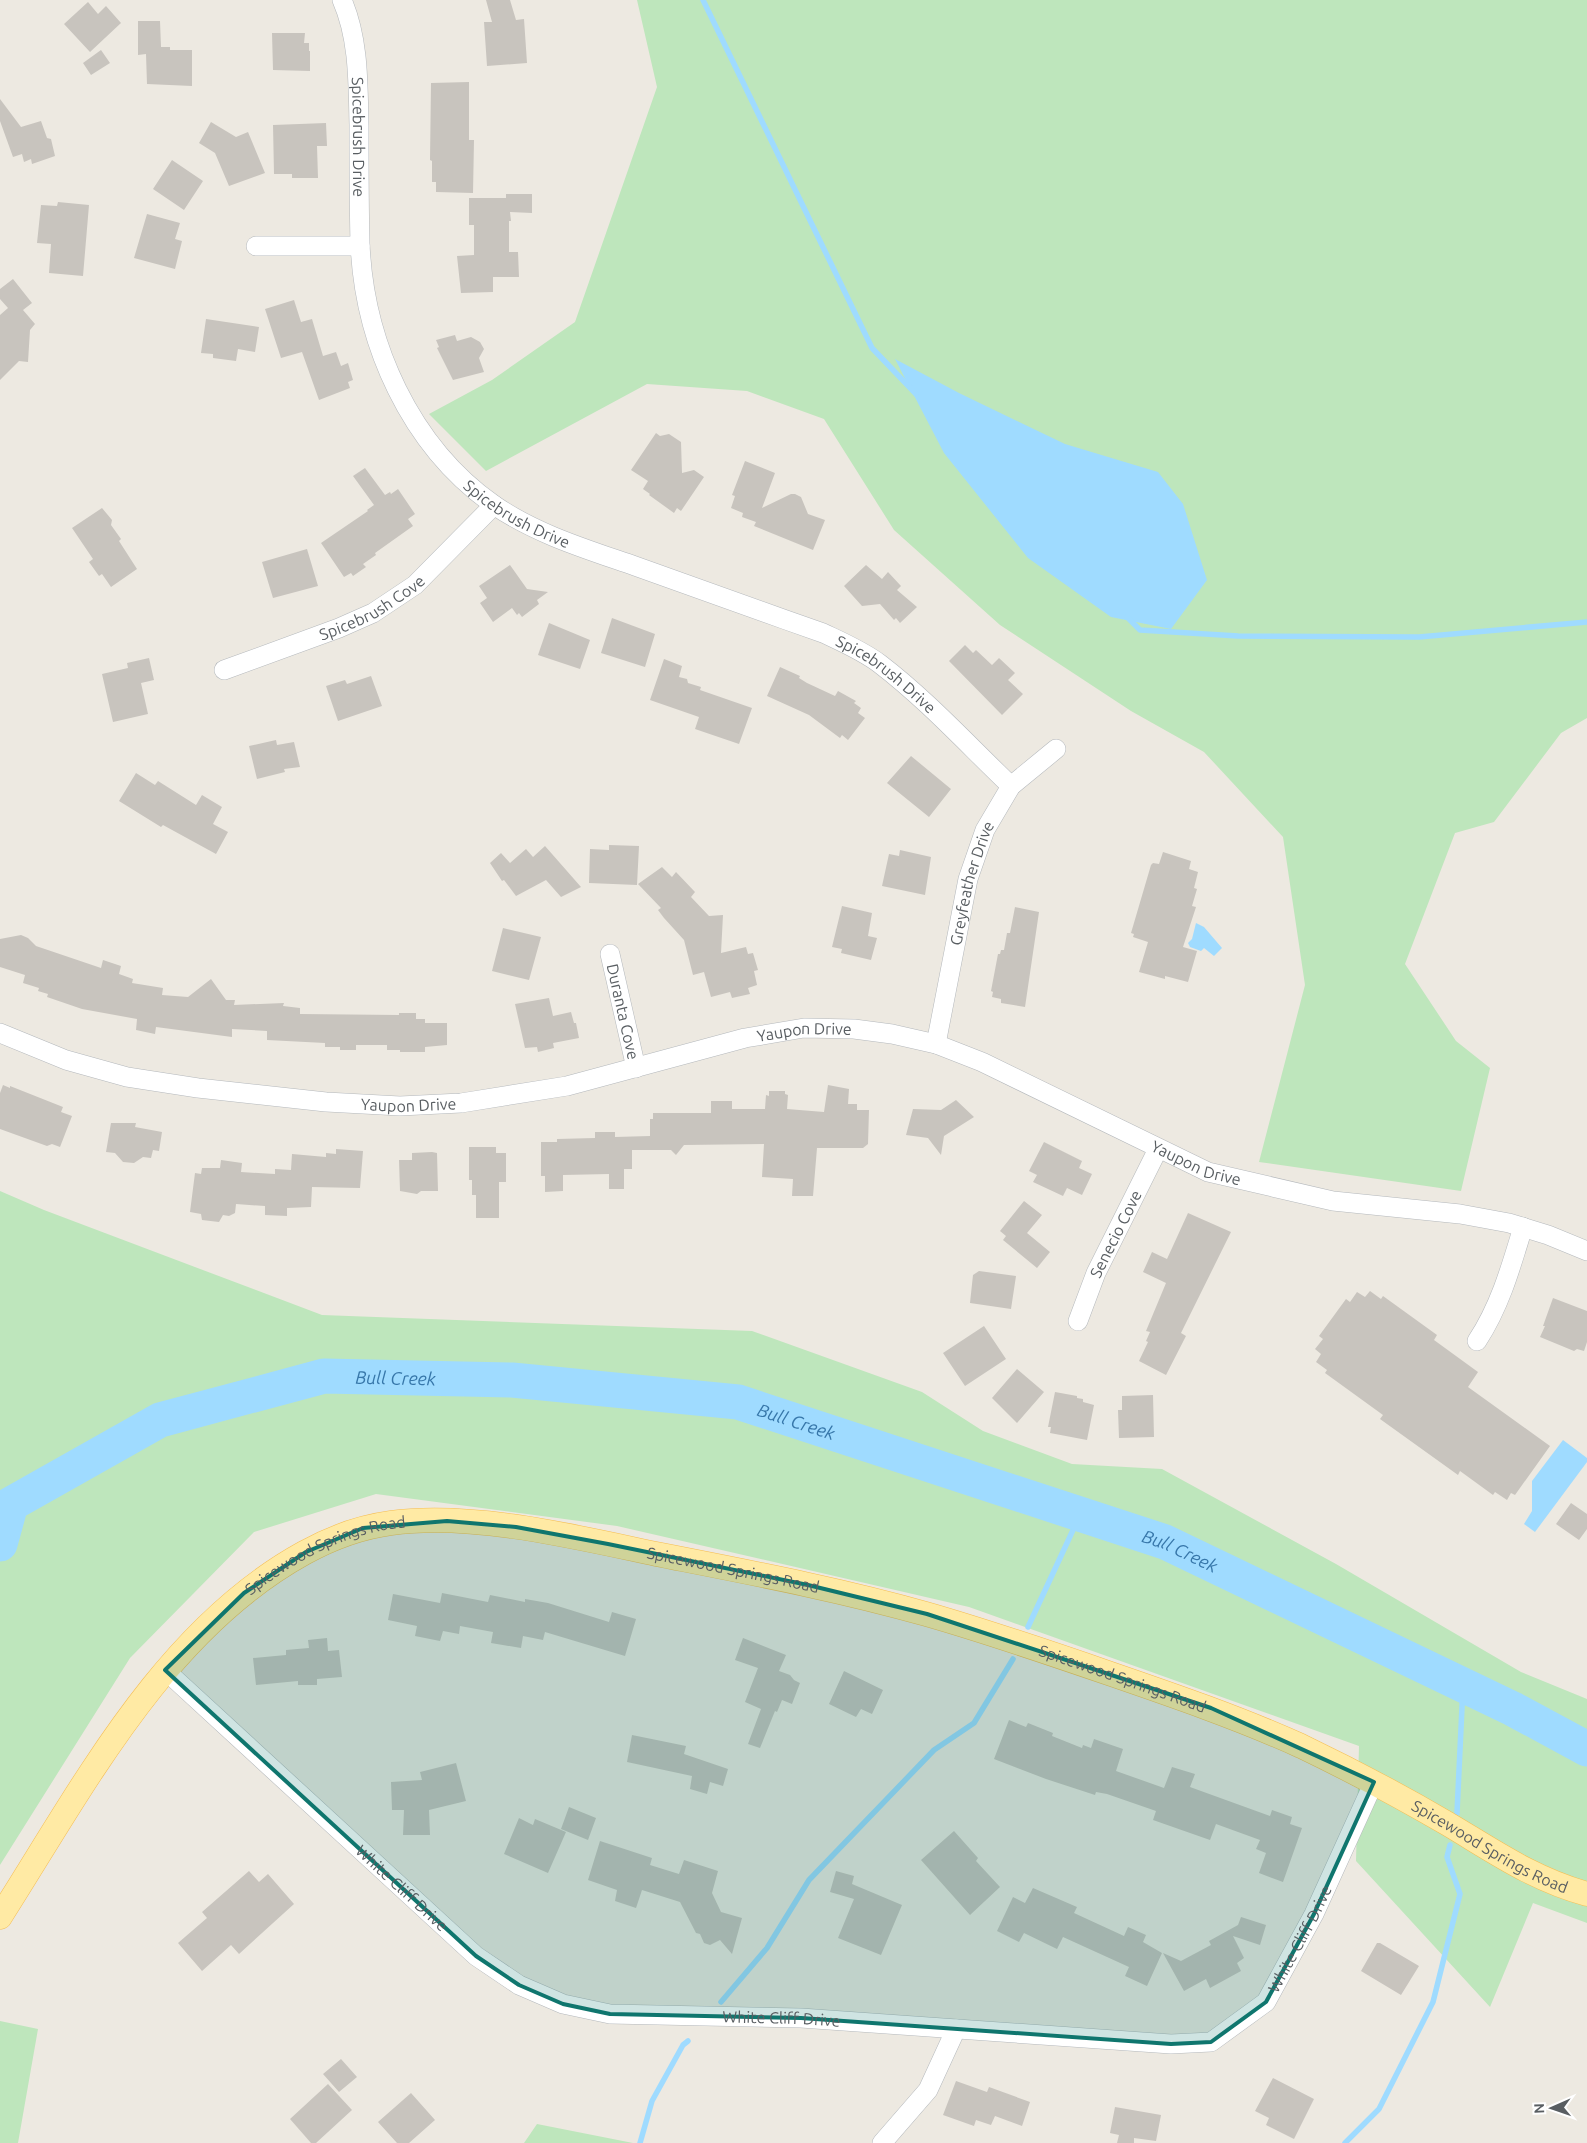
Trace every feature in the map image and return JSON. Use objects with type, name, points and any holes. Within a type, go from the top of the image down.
[{"type":"main road","name":"Spicewood Springs Road","points":[[0,1917],[86,1782],[165,1670],[206,1627],[244,1593],[306,1552],[363,1528],[392,1522],[447,1521],[516,1527],[808,1584],[927,1614],[1024,1644],[1210,1708],[1298,1745],[1374,1782],[1526,1871],[1557,1886],[1587,1894]]},
{"type":"street","name":"Spicebrush Drive","points":[[342,0],[347,12],[358,69],[360,246],[367,302],[376,340],[396,389],[414,420],[449,468],[494,505],[548,535],[823,633],[845,644],[878,663],[919,697],[1011,786]]},
{"type":"street","points":[[256,246],[360,246]]},
{"type":"street","name":"Spicebrush Cove","points":[[224,670],[339,628],[373,613],[415,585],[494,505]]},
{"type":"street","name":"Greyfeather Drive","points":[[936,1044],[968,879],[985,830],[1011,786],[1056,749]]},
{"type":"street","name":"Duranta Cove","points":[[610,954],[636,1068]]},
{"type":"street","name":"Yaupon Drive","points":[[0,1033],[66,1060],[127,1077],[198,1088],[326,1102],[400,1106],[461,1103],[567,1086],[745,1038],[804,1028],[892,1034],[936,1044],[982,1062],[1208,1172],[1333,1201],[1460,1214],[1523,1227],[1587,1251]]},
{"type":"street","name":"Senecio Cove","points":[[1078,1321],[1096,1273],[1158,1149]]},
{"type":"street","points":[[1477,1341],[1490,1321],[1507,1279],[1523,1227]]},
{"type":"street","name":"White Cliff Drive","points":[[165,1670],[476,1956],[520,1985],[564,2004],[610,2014],[801,2018],[1171,2044],[1211,2042],[1266,2002],[1314,1914],[1374,1782]]},
{"type":"street","points":[[882,2143],[928,2090],[956,2029]]},
{"type":"highlighted area","points":[[447,1521],[516,1527],[808,1585],[927,1614],[1211,1708],[1374,1782],[1314,1914],[1266,2002],[1211,2042],[1171,2044],[801,2018],[610,2014],[563,2004],[519,1985],[476,1956],[165,1670],[244,1593],[306,1552],[363,1528]]},
{"type":"green space","points":[[637,0],[1587,0],[1587,718],[1561,733],[1494,822],[1455,833],[1405,964],[1456,1041],[1490,1068],[1461,1191],[1259,1162],[1305,985],[1283,837],[1204,752],[1131,711],[1000,625],[894,530],[824,419],[747,391],[647,384],[486,471],[429,414],[492,380],[575,322],[657,87]]},
{"type":"green space","points":[[0,1191],[44,1210],[322,1315],[752,1331],[922,1392],[983,1431],[1072,1464],[1162,1469],[1336,1564],[1521,1672],[1587,1699],[1587,1923],[1533,1903],[1490,2007],[1356,1861],[1359,1746],[969,1607],[617,1526],[376,1494],[254,1532],[130,1658],[0,1865]]},
{"type":"green space","points":[[0,2021],[38,2029],[18,2143],[0,2143]]},
{"type":"green space","points":[[537,2124],[633,2143],[524,2143]]},
{"type":"water","points":[[895,359],[959,393],[1065,444],[1158,472],[1183,504],[1207,580],[1171,629],[1111,617],[1028,558],[944,453]]},
{"type":"water","points":[[1196,923],[1204,927],[1222,948],[1214,956],[1204,948],[1201,951],[1190,947],[1188,943],[1192,939]]},
{"type":"water","points":[[1563,1440],[1587,1458],[1587,1462],[1535,1532],[1524,1524],[1532,1511],[1532,1481]]},
{"type":"building","points":[[486,0],[510,0],[516,20],[524,19],[527,63],[487,66],[484,22],[492,22]]},
{"type":"building","points":[[88,2],[98,14],[106,6],[121,23],[90,52],[64,24]]},
{"type":"building","points":[[138,21],[160,21],[161,47],[170,47],[170,50],[192,50],[192,86],[147,84],[146,54],[138,55]]},
{"type":"building","points":[[272,33],[305,33],[304,43],[309,43],[310,71],[273,70]]},
{"type":"building","points":[[101,50],[110,63],[91,75],[83,63]]},
{"type":"building","points":[[469,82],[469,140],[474,140],[473,193],[436,192],[436,182],[432,182],[432,161],[430,160],[431,83]]},
{"type":"building","points":[[0,99],[21,127],[41,121],[47,138],[51,139],[55,156],[32,164],[31,159],[24,162],[22,154],[13,157],[0,121]]},
{"type":"building","points":[[211,122],[236,137],[248,132],[265,173],[229,186],[215,153],[199,143]]},
{"type":"building","points":[[326,123],[327,146],[317,146],[318,178],[292,178],[292,174],[274,174],[273,125]]},
{"type":"building","points":[[172,160],[203,181],[184,210],[153,189]]},
{"type":"building","points":[[506,194],[532,194],[532,213],[510,212],[509,252],[518,252],[519,277],[493,277],[493,292],[461,293],[457,256],[474,255],[474,225],[469,225],[469,198],[506,198]]},
{"type":"building","points":[[58,202],[89,205],[83,276],[49,273],[51,244],[37,243],[41,205],[57,206]]},
{"type":"building","points":[[147,214],[180,223],[175,239],[182,241],[175,269],[134,258]]},
{"type":"building","points":[[13,279],[32,303],[23,310],[35,324],[30,330],[28,362],[19,361],[0,380],[0,315],[8,308],[0,299],[0,289]]},
{"type":"building","points":[[294,300],[301,322],[312,319],[323,356],[336,352],[341,366],[348,363],[353,380],[348,382],[350,388],[319,400],[302,352],[281,358],[265,309]]},
{"type":"building","points":[[206,319],[259,327],[255,352],[238,349],[236,361],[213,358],[213,354],[201,353]]},
{"type":"building","points":[[455,335],[457,341],[471,337],[480,342],[484,349],[479,358],[484,372],[453,380],[437,348],[439,347],[436,340]]},
{"type":"building","points":[[656,433],[660,436],[669,434],[681,442],[682,473],[694,470],[704,477],[681,511],[677,508],[674,513],[643,489],[648,481],[631,470]]},
{"type":"building","points":[[745,461],[775,473],[762,508],[791,494],[795,494],[801,497],[808,514],[825,520],[813,550],[754,526],[756,522],[742,517],[743,513],[731,508],[735,496],[732,495]]},
{"type":"building","points":[[365,468],[385,495],[390,492],[391,494],[398,489],[415,514],[408,519],[413,526],[375,553],[376,555],[363,564],[366,567],[353,576],[351,573],[344,577],[321,543],[374,505],[353,476]]},
{"type":"building","points":[[102,508],[112,520],[111,525],[121,539],[119,541],[137,569],[111,587],[102,574],[99,576],[89,562],[93,559],[72,528]]},
{"type":"building","points":[[307,549],[318,586],[273,598],[262,562]]},
{"type":"building","points":[[510,565],[527,589],[548,592],[537,600],[539,604],[522,617],[519,613],[517,615],[512,608],[493,622],[480,603],[487,598],[479,586]]},
{"type":"building","points":[[866,565],[882,579],[888,572],[901,586],[897,590],[917,607],[900,623],[896,618],[894,620],[880,604],[862,606],[844,586]]},
{"type":"building","points":[[612,618],[655,634],[645,667],[601,653]]},
{"type":"building","points":[[549,623],[590,640],[580,669],[538,655]]},
{"type":"building","points":[[965,645],[973,653],[976,650],[992,665],[999,658],[1015,673],[1008,680],[1023,694],[1002,715],[949,661]]},
{"type":"building","points":[[149,658],[154,680],[141,683],[148,714],[113,722],[102,674],[128,668],[127,663]]},
{"type":"building","points":[[664,659],[682,666],[679,677],[687,679],[688,683],[701,687],[700,690],[752,708],[739,744],[695,729],[699,717],[650,700]]},
{"type":"building","points":[[780,667],[800,676],[799,678],[807,683],[835,696],[838,691],[856,701],[854,703],[861,708],[858,713],[865,718],[848,740],[842,735],[840,738],[809,715],[767,696]]},
{"type":"building","points":[[371,676],[382,706],[338,721],[326,686],[345,680],[347,684]]},
{"type":"building","points":[[276,740],[277,745],[294,742],[300,767],[284,769],[285,772],[257,779],[249,746]]},
{"type":"building","points":[[911,756],[951,789],[929,817],[887,783]]},
{"type":"building","points":[[136,773],[155,785],[158,781],[196,805],[202,795],[222,807],[213,824],[228,832],[216,854],[163,825],[161,827],[119,801]]},
{"type":"building","points":[[609,845],[639,846],[637,885],[589,883],[590,849],[609,850]]},
{"type":"building","points":[[545,846],[581,887],[561,897],[546,880],[516,896],[504,880],[502,881],[490,863],[501,853],[510,863],[526,849],[533,857]]},
{"type":"building","points":[[900,850],[931,857],[925,895],[882,886],[889,854],[899,856]]},
{"type":"building","points":[[1163,852],[1191,861],[1189,869],[1198,872],[1194,888],[1197,889],[1192,906],[1196,907],[1183,947],[1197,951],[1188,982],[1165,976],[1165,979],[1139,972],[1148,942],[1133,937],[1134,934],[1131,933],[1151,865],[1153,863],[1159,864]]},
{"type":"building","points":[[662,867],[672,877],[676,872],[695,892],[691,897],[709,916],[723,915],[721,953],[746,947],[748,954],[753,953],[758,970],[754,971],[757,985],[748,988],[750,994],[732,998],[730,992],[711,997],[704,972],[693,975],[684,940],[658,910],[661,908],[638,884]]},
{"type":"building","points":[[842,906],[872,913],[868,936],[877,938],[871,960],[841,953],[842,949],[832,947]]},
{"type":"building","points":[[1015,907],[1039,912],[1025,1007],[1001,1003],[1001,999],[992,997],[993,992],[991,991],[998,954],[1000,954],[1001,950],[1004,950],[1007,933],[1010,933]]},
{"type":"building","points":[[503,928],[541,937],[529,980],[492,971]]},
{"type":"building","points":[[21,935],[28,938],[36,946],[101,968],[103,960],[121,966],[119,974],[133,979],[132,983],[163,988],[162,995],[188,997],[211,979],[226,1000],[235,1000],[234,1005],[284,1003],[283,1006],[300,1008],[300,1014],[399,1015],[399,1013],[416,1013],[416,1019],[425,1019],[425,1023],[447,1023],[447,1045],[425,1047],[425,1052],[387,1050],[387,1045],[356,1045],[356,1050],[340,1050],[340,1047],[325,1047],[325,1043],[267,1040],[267,1031],[232,1029],[232,1037],[156,1027],[155,1034],[136,1030],[137,1019],[82,1009],[47,997],[48,994],[38,991],[39,988],[23,983],[25,975],[0,967],[0,939]]},
{"type":"building","points":[[549,998],[553,1016],[571,1012],[574,1023],[576,1023],[579,1038],[553,1043],[554,1048],[538,1052],[537,1047],[525,1048],[515,1004]]},
{"type":"building","points":[[3,1085],[63,1107],[61,1112],[72,1116],[60,1147],[52,1144],[47,1146],[0,1129],[0,1093]]},
{"type":"building","points":[[828,1085],[849,1089],[848,1104],[857,1104],[857,1110],[869,1110],[868,1144],[863,1148],[817,1148],[813,1196],[792,1196],[793,1179],[762,1177],[764,1144],[684,1145],[676,1155],[671,1150],[632,1150],[632,1169],[624,1169],[624,1189],[609,1189],[609,1174],[563,1175],[563,1191],[545,1192],[545,1176],[541,1176],[541,1142],[557,1142],[557,1139],[595,1138],[595,1132],[615,1132],[615,1137],[650,1136],[650,1119],[653,1119],[653,1113],[711,1113],[711,1101],[732,1101],[732,1109],[765,1109],[766,1095],[769,1096],[769,1091],[785,1091],[785,1094],[788,1095],[787,1109],[824,1112]]},
{"type":"building","points":[[956,1100],[974,1117],[944,1136],[941,1155],[928,1138],[906,1135],[913,1109],[941,1110]]},
{"type":"building","points":[[111,1123],[136,1123],[135,1127],[162,1132],[159,1151],[153,1150],[151,1158],[143,1157],[134,1163],[123,1162],[115,1153],[106,1152]]},
{"type":"building","points":[[1044,1142],[1082,1161],[1079,1168],[1092,1174],[1082,1195],[1067,1188],[1063,1196],[1033,1182],[1037,1175],[1029,1171]]},
{"type":"building","points":[[469,1147],[496,1147],[496,1153],[506,1153],[506,1182],[499,1182],[499,1218],[476,1218],[476,1195],[472,1195],[472,1180],[469,1180]]},
{"type":"building","points":[[336,1149],[363,1151],[360,1188],[312,1187],[311,1207],[287,1208],[287,1216],[265,1215],[265,1206],[236,1204],[235,1213],[229,1216],[223,1215],[219,1222],[202,1220],[201,1214],[190,1212],[195,1173],[201,1174],[202,1168],[220,1168],[221,1160],[242,1163],[241,1172],[275,1174],[275,1169],[291,1170],[292,1154],[326,1157],[326,1153],[336,1154]]},
{"type":"building","points":[[412,1153],[437,1153],[438,1191],[421,1191],[417,1194],[400,1191],[399,1160],[412,1160]]},
{"type":"building","points":[[1024,1201],[1042,1215],[1027,1233],[1050,1252],[1037,1268],[1003,1240],[1006,1236],[1000,1231]]},
{"type":"building","points":[[1188,1213],[1231,1232],[1181,1333],[1186,1336],[1166,1375],[1139,1361],[1148,1342],[1146,1341],[1150,1332],[1146,1331],[1166,1283],[1143,1272],[1152,1252],[1167,1259]]},
{"type":"building","points":[[979,1271],[1016,1276],[1011,1309],[970,1303],[973,1275]]},
{"type":"building","points":[[1370,1291],[1381,1299],[1383,1296],[1437,1335],[1434,1340],[1478,1372],[1468,1387],[1550,1446],[1515,1495],[1511,1493],[1507,1500],[1495,1492],[1493,1495],[1460,1471],[1458,1475],[1380,1419],[1383,1415],[1325,1373],[1327,1370],[1316,1362],[1321,1354],[1315,1349],[1323,1339],[1319,1336],[1346,1299],[1350,1302],[1357,1292],[1365,1297]]},
{"type":"building","points":[[1553,1298],[1587,1311],[1587,1342],[1584,1351],[1577,1349],[1574,1351],[1540,1337]]},
{"type":"building","points":[[984,1326],[1006,1359],[965,1386],[943,1353]]},
{"type":"building","points":[[1017,1369],[1044,1392],[1017,1423],[992,1398]]},
{"type":"building","points":[[1055,1392],[1077,1396],[1077,1398],[1083,1399],[1083,1402],[1094,1405],[1087,1440],[1050,1433],[1051,1427],[1048,1427]]},
{"type":"building","points":[[1153,1395],[1154,1437],[1119,1438],[1118,1410],[1122,1410],[1122,1396]]},
{"type":"building","points":[[1571,1503],[1587,1514],[1587,1529],[1579,1540],[1556,1524]]},
{"type":"building","points":[[442,1593],[488,1602],[490,1595],[525,1602],[525,1599],[548,1603],[609,1622],[612,1612],[636,1619],[625,1656],[545,1632],[543,1640],[523,1636],[521,1648],[491,1643],[493,1632],[460,1626],[459,1634],[443,1631],[440,1641],[415,1636],[417,1626],[388,1620],[393,1594],[440,1603]]},
{"type":"building","points":[[327,1638],[328,1651],[339,1650],[342,1677],[317,1679],[317,1685],[298,1685],[298,1681],[256,1685],[253,1658],[286,1655],[286,1650],[309,1648],[308,1640]]},
{"type":"building","points":[[743,1638],[786,1655],[779,1671],[790,1675],[800,1683],[792,1704],[782,1700],[777,1712],[775,1711],[760,1748],[748,1744],[761,1709],[745,1702],[758,1668],[735,1660]]},
{"type":"building","points":[[844,1671],[883,1690],[872,1714],[861,1709],[856,1717],[829,1704]]},
{"type":"building","points":[[1009,1720],[1026,1727],[1028,1723],[1053,1733],[1052,1736],[1082,1748],[1083,1745],[1091,1748],[1094,1739],[1123,1749],[1116,1771],[1164,1788],[1172,1767],[1195,1774],[1190,1787],[1270,1816],[1272,1810],[1292,1817],[1290,1824],[1302,1828],[1283,1882],[1259,1873],[1266,1853],[1256,1849],[1260,1840],[1216,1824],[1210,1840],[1153,1820],[1156,1811],[1107,1794],[1096,1792],[1095,1795],[994,1759]]},
{"type":"building","points":[[632,1735],[686,1746],[684,1754],[728,1769],[723,1786],[710,1782],[707,1794],[690,1789],[692,1776],[627,1762]]},
{"type":"building","points":[[456,1763],[466,1801],[429,1810],[430,1835],[403,1835],[404,1810],[392,1810],[391,1782],[422,1780],[420,1772]]},
{"type":"building","points":[[569,1807],[596,1818],[588,1840],[561,1829]]},
{"type":"building","points":[[519,1818],[533,1825],[535,1819],[566,1832],[548,1873],[504,1854]]},
{"type":"building","points":[[954,1831],[978,1858],[976,1861],[1000,1887],[970,1915],[921,1860]]},
{"type":"building","points":[[600,1841],[652,1858],[650,1865],[679,1874],[684,1860],[718,1871],[712,1893],[721,1912],[742,1918],[732,1954],[720,1940],[710,1945],[704,1943],[700,1934],[696,1933],[680,1902],[642,1890],[636,1908],[615,1901],[617,1890],[588,1880]]},
{"type":"building","points":[[249,1871],[259,1882],[268,1874],[294,1904],[239,1954],[231,1945],[202,1971],[178,1943],[207,1918],[202,1912]]},
{"type":"building","points":[[836,1871],[854,1876],[852,1884],[902,1905],[881,1955],[838,1938],[854,1899],[830,1892]]},
{"type":"building","points":[[1033,1888],[1077,1907],[1074,1913],[1124,1936],[1128,1927],[1146,1935],[1143,1942],[1162,1953],[1147,1986],[1125,1976],[1129,1967],[1063,1937],[1057,1949],[1024,1933],[1019,1942],[997,1931],[1013,1897],[1025,1903]]},
{"type":"building","points":[[1241,1917],[1266,1925],[1260,1945],[1233,1936],[1244,1958],[1237,1963],[1241,1971],[1210,1988],[1206,1979],[1184,1991],[1163,1953],[1181,1961],[1211,1945],[1209,1941],[1238,1925]]},
{"type":"building","points":[[1377,1943],[1419,1966],[1401,1995],[1361,1971]]},
{"type":"building","points":[[341,2059],[357,2077],[339,2092],[323,2074]]},
{"type":"building","points":[[1273,2078],[1314,2099],[1294,2139],[1266,2125],[1269,2118],[1255,2111]]},
{"type":"building","points":[[956,2081],[987,2092],[989,2087],[1030,2102],[1022,2126],[995,2116],[991,2125],[976,2120],[974,2126],[943,2115]]},
{"type":"building","points":[[328,2084],[352,2110],[316,2143],[311,2143],[290,2119]]},
{"type":"building","points":[[411,2093],[435,2120],[409,2143],[397,2143],[378,2122]]},
{"type":"building","points":[[1115,2107],[1161,2115],[1156,2141],[1134,2138],[1134,2143],[1117,2143],[1119,2135],[1110,2133]]},
{"type":"waterway","points":[[703,0],[872,348],[916,394]]},
{"type":"waterway","points":[[1127,617],[1140,630],[1238,636],[1419,637],[1587,622]]},
{"type":"waterway","name":"Bull Creek","points":[[0,1544],[11,1504],[160,1420],[324,1376],[512,1380],[738,1402],[1165,1542],[1513,1709],[1587,1749]]},
{"type":"waterway","points":[[1028,1627],[1080,1515]]},
{"type":"waterway","points":[[721,2002],[767,1948],[809,1880],[934,1750],[974,1723],[1013,1659]]},
{"type":"waterway","points":[[1457,1813],[1463,1686]]},
{"type":"waterway","points":[[1345,2143],[1379,2109],[1433,2002],[1460,1894],[1447,1857],[1450,1845]]},
{"type":"waterway","points":[[640,2143],[652,2101],[683,2045],[688,2041]]}]
